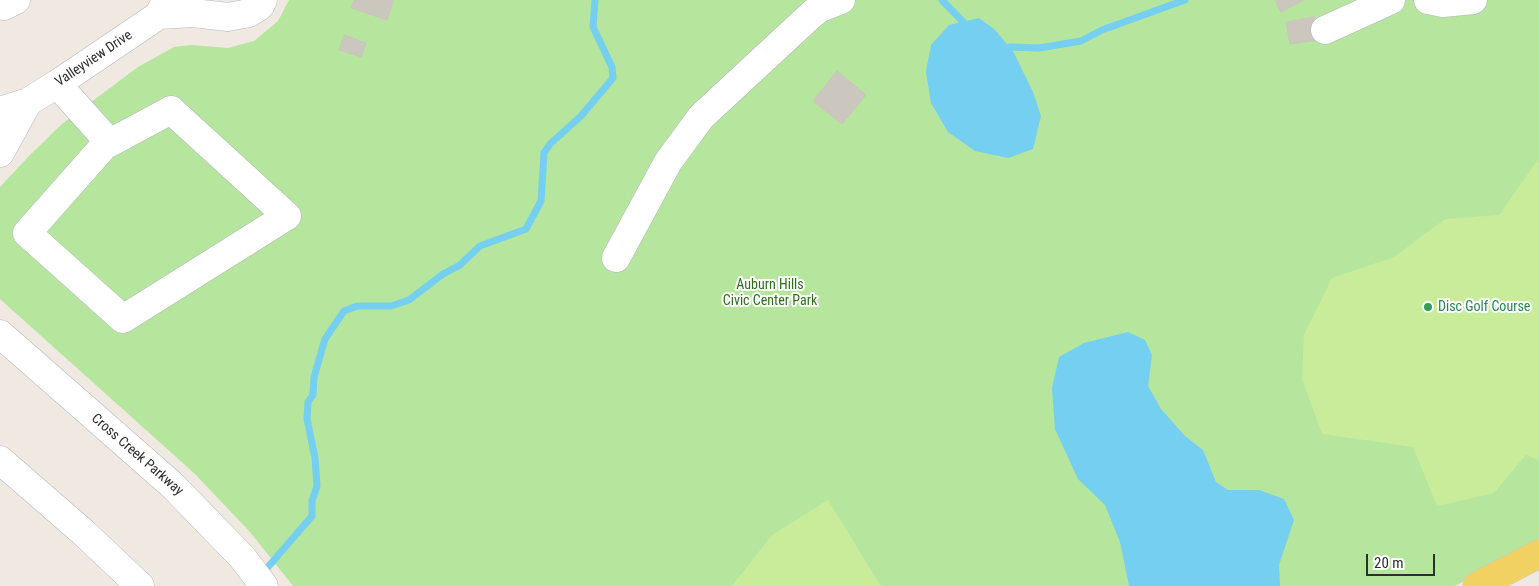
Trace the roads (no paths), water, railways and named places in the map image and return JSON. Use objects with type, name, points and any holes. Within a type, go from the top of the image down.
[{"type":"main road","points":[[1477,586],[1539,554]]},
{"type":"street","name":"Valleyview Drive","points":[[0,112],[28,102],[57,84],[159,5],[228,17],[249,13],[260,6],[263,0]]},
{"type":"street","points":[[616,258],[668,162],[701,117],[810,15],[818,9],[840,0]]},
{"type":"street","points":[[1325,30],[1391,0]]},
{"type":"street","points":[[1428,0],[1443,2],[1473,0]]},
{"type":"street","points":[[57,84],[110,142]]},
{"type":"street","name":"Valleyview Drive","points":[[0,153],[28,102]]},
{"type":"street","points":[[171,110],[287,216],[123,319],[27,232],[104,146],[110,142],[171,110]]},
{"type":"street","name":"Cross Creek Parkway","points":[[0,334],[172,484],[242,557],[264,586]]},
{"type":"street","points":[[0,460],[84,533],[140,586]]},
{"type":"water","points":[[979,18],[994,29],[1013,51],[1033,92],[1041,116],[1033,149],[1008,158],[975,151],[948,132],[931,103],[926,72],[931,45],[949,25]]},
{"type":"water","points":[[1128,332],[1145,340],[1152,355],[1148,386],[1161,409],[1185,436],[1203,450],[1216,482],[1228,490],[1259,490],[1284,499],[1294,520],[1279,565],[1280,586],[1129,586],[1120,542],[1105,505],[1078,479],[1055,429],[1052,388],[1059,357],[1084,343]]},
{"type":"waterway","points":[[262,574],[312,516],[312,501],[317,486],[315,458],[307,419],[308,402],[313,395],[314,377],[325,339],[344,311],[357,306],[391,306],[409,300],[443,274],[460,265],[480,246],[526,229],[541,201],[544,153],[550,144],[581,116],[613,78],[612,67],[593,27],[595,0]]},
{"type":"waterway","points":[[942,0],[968,27]]},
{"type":"waterway","points":[[1010,47],[1039,48],[1081,41],[1102,30],[1185,0]]},
{"type":"place","name":"Disc Golf Course","points":[[1428,307]]},
{"type":"park label","name":"Auburn Hills Civic Center Park","points":[[770,294]]}]
